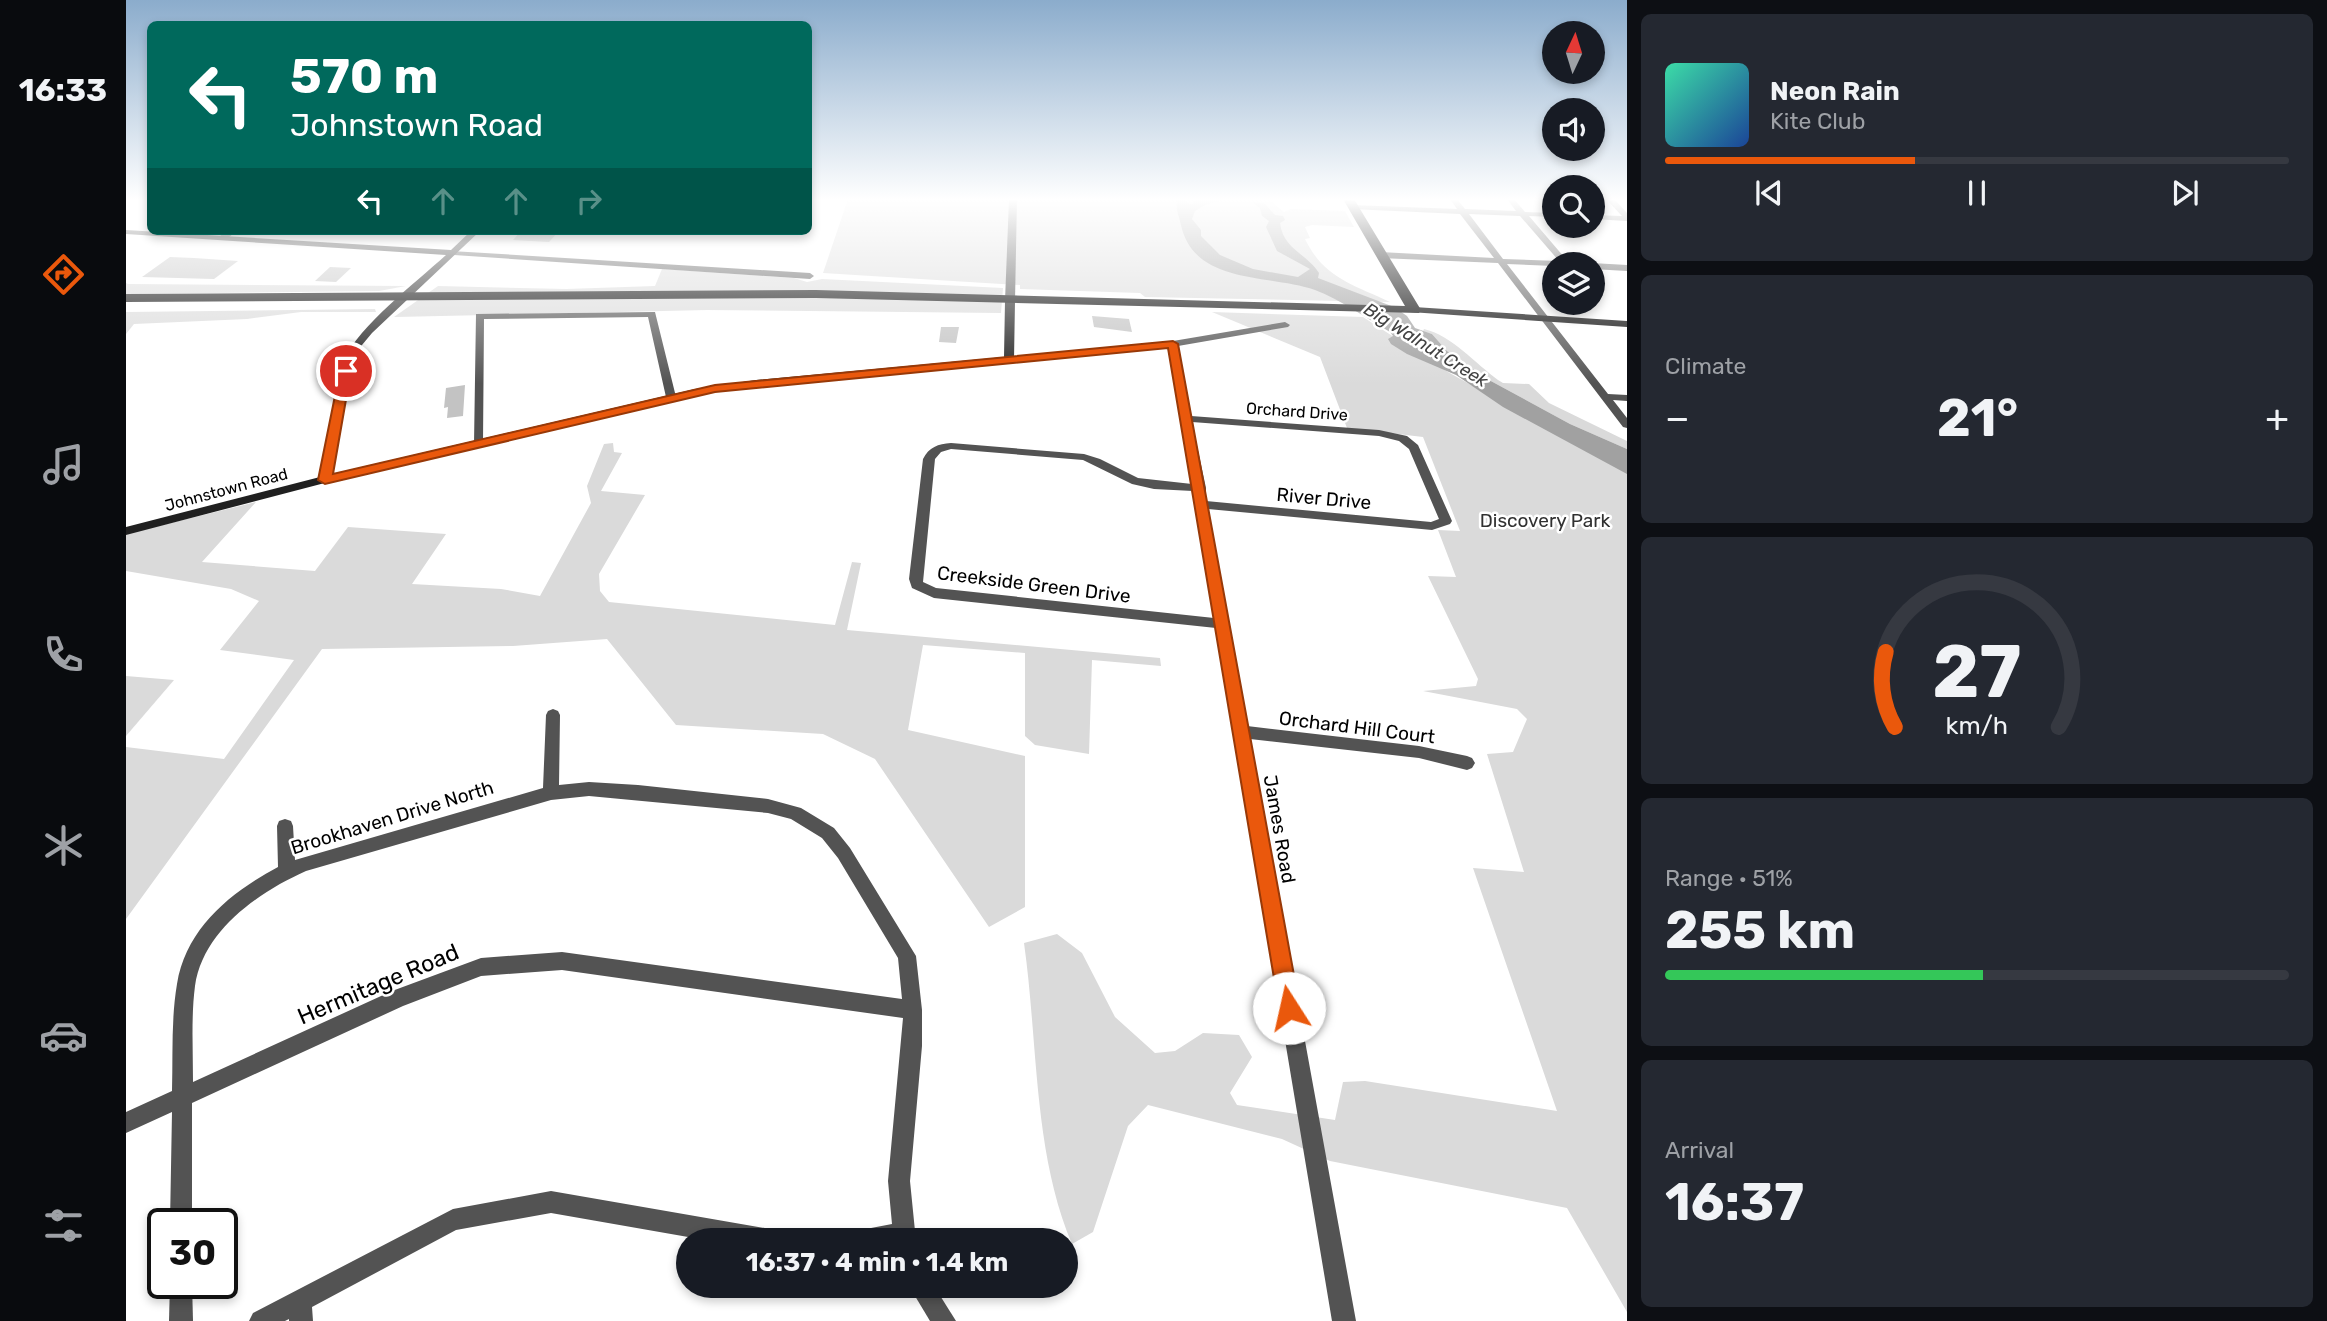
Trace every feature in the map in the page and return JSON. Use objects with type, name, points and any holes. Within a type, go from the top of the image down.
[{"type":"highway","points":[[126,298],[785,300],[991,304],[1010,301],[1410,310],[1383,261]]},
{"type":"highway","points":[[126,306],[406,299]]},
{"type":"main road","points":[[325,480],[347,362],[353,350],[369,331],[446,261]]},
{"type":"main road","points":[[1009,359],[1010,301]]},
{"type":"main road","points":[[1410,310],[1627,324]]},
{"type":"main road","name":"Johnstown Road","points":[[126,531],[478,442],[671,397],[756,383],[1009,359]]},
{"type":"street","points":[[572,261],[810,276]]},
{"type":"street","points":[[1010,301],[1011,261]]},
{"type":"street","points":[[1494,261],[1542,263]]},
{"type":"street","points":[[1501,261],[1627,425]]},
{"type":"street","points":[[1605,267],[1627,268]]},
{"type":"street","points":[[478,442],[479,316],[652,314],[671,397]]},
{"type":"street","name":"Johnstown Road","points":[[1009,359],[1173,344],[1285,325]]},
{"type":"street","name":"James Road","points":[[1173,344],[1344,1321]]},
{"type":"street","points":[[1606,397],[1627,398]]},
{"type":"street","name":"Orchard Drive","points":[[1188,419],[1378,433],[1403,438],[1414,447],[1446,516],[1446,521],[1442,524]]},
{"type":"street","name":"Creekside Green Drive","points":[[1200,488],[1138,481],[1119,474],[1100,461],[1084,457],[944,446],[933,451],[929,460],[915,579],[917,585],[934,593],[1223,624]]},
{"type":"street","name":"River Drive","points":[[1203,505],[1442,524]]},
{"type":"street","points":[[551,793],[554,715]]},
{"type":"street","name":"Orchard Hill Court","points":[[1242,732],[1419,752],[1467,763]]},
{"type":"street","name":"Brookhaven Drive North","points":[[285,826],[287,870],[551,793],[589,789],[638,792],[768,806],[795,813],[828,833],[844,853],[907,956],[913,1010]]},
{"type":"street","points":[[181,1208],[182,1097],[186,982],[189,972],[203,941],[234,905],[287,870]]},
{"type":"street","name":"Hermitage Road","points":[[126,1123],[399,998],[481,967],[562,961],[913,1010]]},
{"type":"street","points":[[903,1228],[899,1181],[913,1010]]},
{"type":"street","points":[[261,1321],[301,1311],[453,1220],[551,1202],[701,1228]]},
{"type":"street","points":[[928,1298],[944,1321]]},
{"type":"street","points":[[181,1299],[181,1321]]},
{"type":"green space","points":[[827,261],[1319,261],[1340,278],[1390,302],[1145,297],[1140,293],[1020,289],[1020,285],[823,273]]},
{"type":"green space","points":[[662,269],[794,278],[807,282],[822,279],[1003,288],[1001,313],[707,310],[394,317],[438,286],[566,289],[655,286]]},
{"type":"green space","points":[[126,283],[406,286],[379,291],[126,294]]},
{"type":"green space","points":[[375,309],[376,312],[301,312],[247,319],[134,324],[126,334],[126,312]]},
{"type":"green space","name":"Discovery Park","points":[[1212,312],[1363,317],[1448,372],[1627,473],[1627,1312],[1567,1208],[1330,1161],[1282,1139],[1148,1105],[1128,1126],[1093,1232],[1078,1241],[1078,1228],[1066,1228],[1059,1209],[1043,1134],[1024,943],[1057,934],[1082,953],[1115,1017],[1155,1053],[1175,1051],[1203,1033],[1239,1035],[1252,1057],[1230,1093],[1237,1105],[1335,1120],[1343,1082],[1365,1081],[1557,1111],[1473,868],[1524,872],[1487,754],[1513,752],[1527,719],[1517,709],[1423,691],[1476,686],[1478,679],[1428,576],[1456,577],[1438,530],[1460,531],[1423,437],[1347,428],[1320,357]]},
{"type":"green space","points":[[1424,329],[1444,337],[1503,383],[1529,384],[1549,403],[1627,441],[1627,449],[1570,424],[1489,380],[1447,351],[1432,334],[1423,331]]},
{"type":"green space","points":[[613,443],[614,452],[622,453],[601,491],[645,495],[599,574],[600,591],[609,602],[835,625],[852,562],[861,563],[847,630],[1160,658],[1161,666],[1092,660],[1089,754],[1035,745],[1025,736],[1025,653],[923,645],[908,730],[1025,756],[1025,907],[989,927],[875,759],[823,734],[676,725],[607,639],[513,646],[322,649],[126,919],[126,747],[224,759],[294,660],[220,650],[259,601],[231,589],[126,571],[126,534],[256,502],[202,562],[315,571],[348,527],[446,534],[412,584],[501,589],[540,596],[591,503],[587,486],[604,444]]},
{"type":"green space","points":[[126,676],[174,680],[126,736]]},
{"type":"water","name":"Big Walnut Creek","points":[[1205,261],[1233,261],[1253,269],[1298,277],[1310,269],[1295,261],[1308,261],[1319,273],[1318,278],[1394,307],[1407,316],[1415,328],[1432,334],[1447,351],[1489,380],[1570,424],[1627,449],[1627,474],[1503,407],[1456,375],[1407,354],[1391,344],[1388,339],[1393,336],[1390,332],[1334,299],[1297,285],[1217,268]]},
{"type":"building","points":[[165,261],[238,261],[214,279],[142,277]]},
{"type":"building","points":[[330,267],[351,268],[336,282],[315,281]]},
{"type":"building","points":[[1092,316],[1129,319],[1132,332],[1094,327]]},
{"type":"building","points":[[941,327],[959,327],[956,343],[939,342]]},
{"type":"building","points":[[465,385],[463,416],[447,418],[448,407],[444,408],[446,388]]},
{"type":"route","points":[[346,371],[325,480],[405,459],[715,389],[1173,344],[1289,1008]]}]
